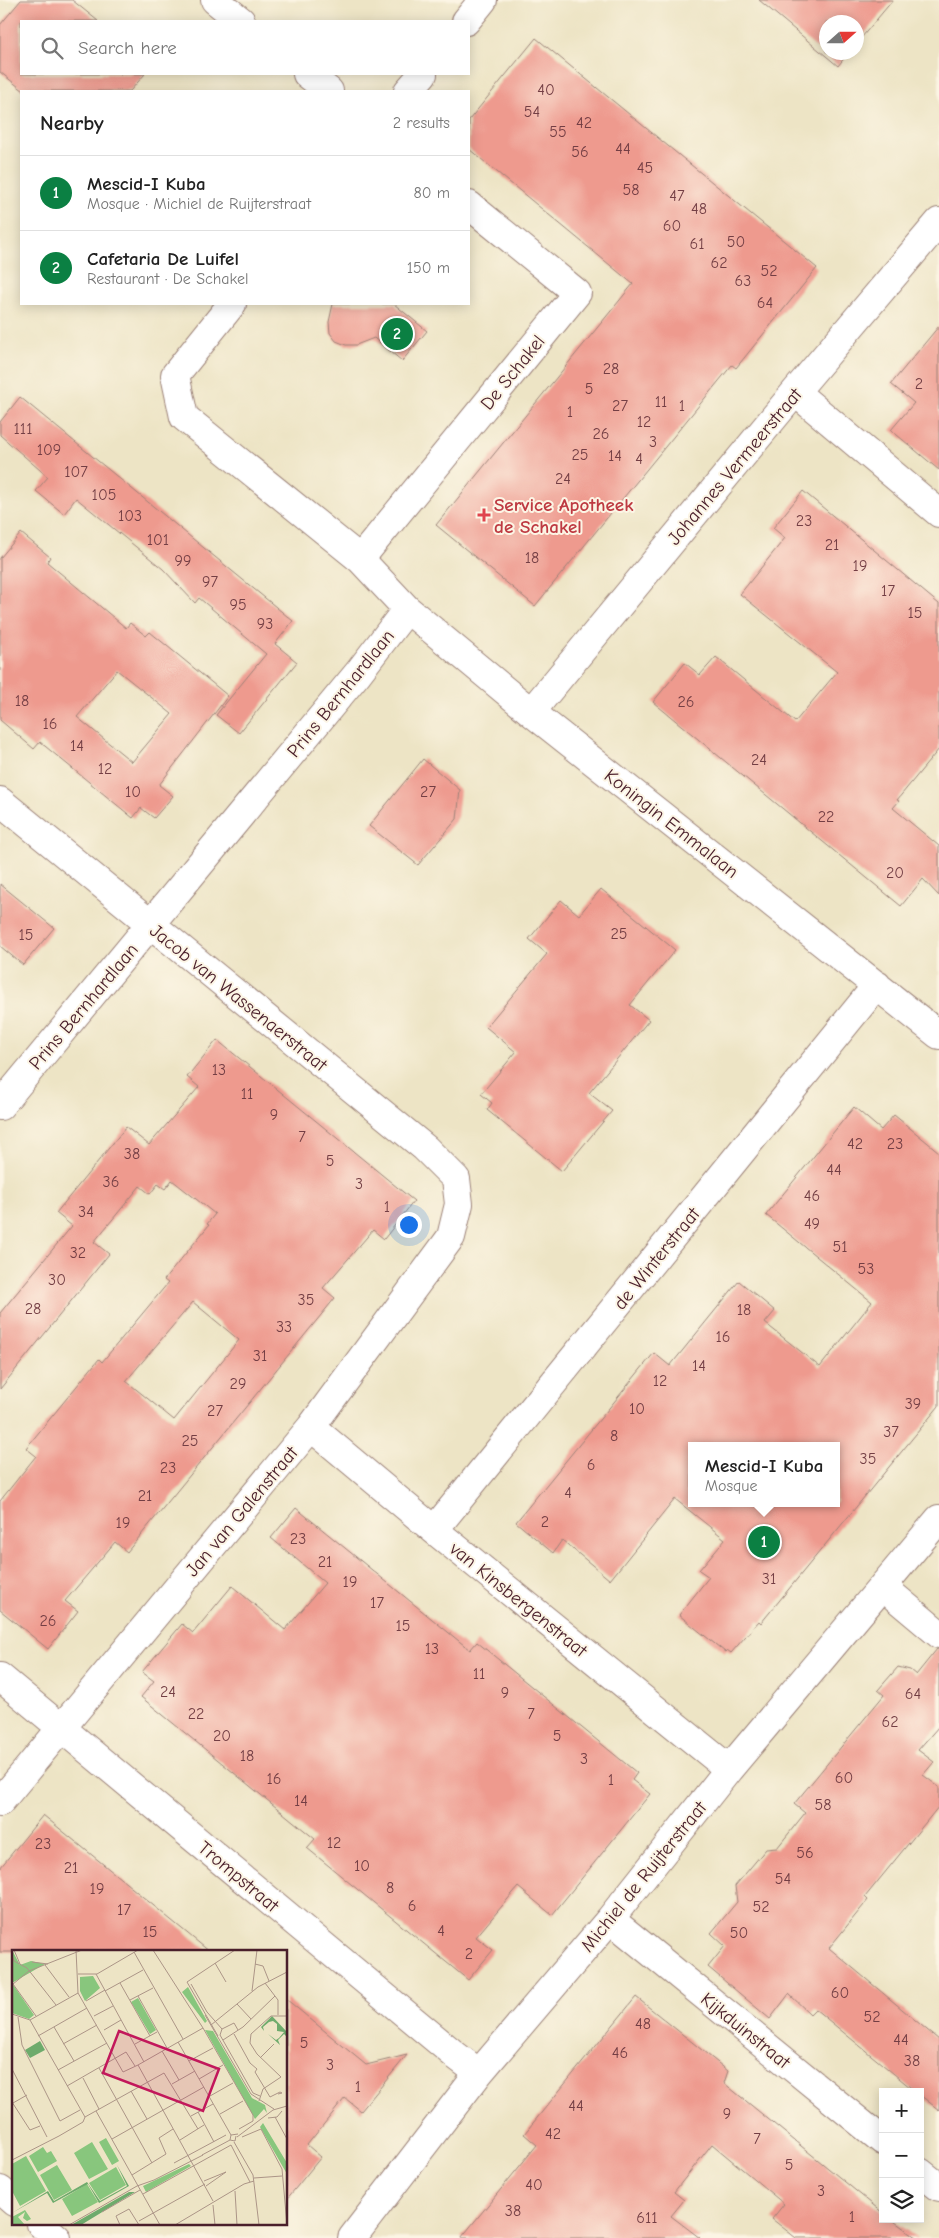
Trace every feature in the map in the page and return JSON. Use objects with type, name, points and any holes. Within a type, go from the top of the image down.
[{"type":"street","points":[[215,0],[240,20]]},
{"type":"street","points":[[467,20],[483,0]]},
{"type":"street","points":[[308,75],[328,90]]},
{"type":"street","points":[[409,90],[422,75]]},
{"type":"street","name":"De Schakel","points":[[360,559],[577,293],[470,206]]},
{"type":"street","name":"Johannes Vermeerstraat","points":[[531,712],[795,392],[939,222]]},
{"type":"street","points":[[231,305],[175,375],[184,417],[360,559],[407,609]]},
{"type":"street","points":[[795,392],[939,513]]},
{"type":"street","name":"Koningin Emmalaan","points":[[407,609],[531,712],[939,1035]]},
{"type":"street","name":"Prins Bernhardlaan","points":[[0,1106],[358,674],[407,609]]},
{"type":"street","name":"Jacob van Wassenaerstraat","points":[[0,801],[425,1148],[456,1180],[459,1204]]},
{"type":"street","name":"de Winterstraat","points":[[434,1530],[877,985]]},
{"type":"street","name":"Jan van Galenstraat","points":[[0,1802],[311,1427],[451,1237],[459,1204]]},
{"type":"street","name":"van Kinsbergenstraat","points":[[311,1427],[434,1530],[729,1769]]},
{"type":"street","name":"Michiel de Ruijterstraat","points":[[352,2238],[479,2073],[610,1919],[729,1769],[939,1519]]},
{"type":"street","points":[[883,1587],[939,1634]]},
{"type":"street","name":"Trompstraat","points":[[0,1677],[454,2055],[479,2073]]},
{"type":"street","name":"Kijkduinstraat","points":[[610,1919],[879,2138]]},
{"type":"street","points":[[924,2175],[939,2187]]},
{"type":"street","points":[[0,2190],[12,2200]]},
{"type":"street","points":[[43,2226],[57,2238]]},
{"type":"building","points":[[21,0],[72,0],[97,20],[20,20],[20,75],[144,75],[131,90],[23,90],[0,72],[0,25]]},
{"type":"building","points":[[759,0],[893,0],[864,34],[864,15],[819,15],[819,50]]},
{"type":"building","points":[[536,38],[817,268],[736,368],[732,365],[535,606],[436,525],[633,284],[470,150],[470,119]]},
{"type":"building","points":[[831,60],[843,60],[838,66]]},
{"type":"building","points":[[333,305],[395,305],[427,331],[402,361],[374,338],[356,345],[346,345],[336,341],[330,333],[329,322]]},
{"type":"building","points":[[939,326],[939,470],[891,430],[914,403],[891,384]]},
{"type":"building","points":[[20,397],[293,621],[275,644],[297,662],[239,733],[216,715],[266,654],[199,598],[195,603],[163,569],[76,498],[64,514],[36,491],[48,477],[0,435],[0,422]]},
{"type":"building","points":[[803,491],[939,604],[939,749],[897,800],[899,801],[893,808],[939,846],[939,896],[923,879],[901,906],[653,702],[685,663],[700,675],[716,657],[795,722],[837,672],[740,594],[785,538],[773,528]]},
{"type":"building","points":[[21,533],[50,557],[47,562],[126,628],[130,623],[146,636],[150,632],[228,696],[159,785],[173,796],[154,818],[141,808],[133,818],[40,742],[34,749],[0,720],[0,558]],"holes":[[[117,670],[172,714],[132,762],[77,717]]]},
{"type":"building","points":[[423,759],[460,790],[457,819],[418,865],[369,826]]},
{"type":"building","points":[[0,884],[54,928],[23,965],[0,946]]},
{"type":"building","points":[[601,889],[675,950],[630,1005],[649,1020],[589,1093],[612,1111],[562,1171],[487,1110],[492,1103],[481,1094],[516,1052],[486,1027],[547,954],[529,939],[561,900],[579,915]]},
{"type":"building","points":[[217,1040],[414,1201],[384,1239],[373,1230],[323,1288],[335,1298],[127,1552],[115,1542],[65,1601],[78,1611],[48,1649],[0,1610],[0,1501],[36,1456],[26,1448],[99,1359],[102,1362],[168,1283],[164,1280],[209,1225],[207,1224],[215,1214],[172,1180],[165,1189],[158,1184],[150,1194],[140,1186],[94,1242],[109,1254],[0,1389],[0,1313],[72,1226],[56,1213],[126,1127],[149,1145],[199,1087],[187,1077]],"holes":[[[193,1302],[239,1340],[174,1420],[126,1381]]]},
{"type":"building","points":[[854,1107],[881,1130],[894,1115],[939,1152],[939,1406],[761,1623],[759,1621],[731,1653],[727,1650],[725,1652],[679,1615],[709,1577],[699,1570],[725,1539],[675,1499],[610,1580],[562,1540],[553,1553],[516,1522],[654,1353],[670,1366],[739,1281],[775,1311],[765,1323],[820,1367],[872,1302],[766,1215]]},
{"type":"building","points":[[296,1508],[470,1650],[477,1642],[637,1773],[632,1780],[650,1794],[552,1915],[518,1887],[476,1937],[493,1950],[468,1980],[307,1848],[315,1839],[141,1697],[154,1681],[142,1672],[182,1624],[193,1633],[232,1586],[285,1630],[325,1583],[271,1538]]},
{"type":"building","points":[[939,1649],[939,1726],[918,1750],[934,1762],[923,1775],[939,1787],[939,1806],[865,1897],[868,1900],[829,1948],[939,2040],[939,2110],[924,2098],[924,2088],[911,2088],[815,2009],[810,2014],[789,1994],[770,2019],[708,1967],[725,1946],[711,1933],[737,1902],[735,1886],[766,1849],[777,1848],[805,1813],[794,1804],[884,1695],[878,1690],[898,1667],[910,1670],[916,1675]]},
{"type":"building","points":[[43,1815],[208,1950],[12,1950],[12,1952],[0,1952],[0,1868]]},
{"type":"building","points":[[636,1997],[728,2071],[724,2083],[879,2210],[879,2223],[896,2223],[917,2238],[796,2238],[772,2219],[784,2204],[712,2144],[674,2192],[684,2200],[671,2216],[700,2238],[461,2238],[537,2145],[524,2134]]},
{"type":"building","points":[[288,2001],[366,2065],[407,2055],[361,2111],[345,2098],[307,2145],[321,2157],[288,2198]]},
{"type":"place","name":"Cafetaria De Luifel","points":[[397,334]]},
{"type":"place","name":"Service Apotheek de Schakel","points":[[484,515]]},
{"type":"place","name":"Mescid-I Kuba","points":[[764,1542]]}]
